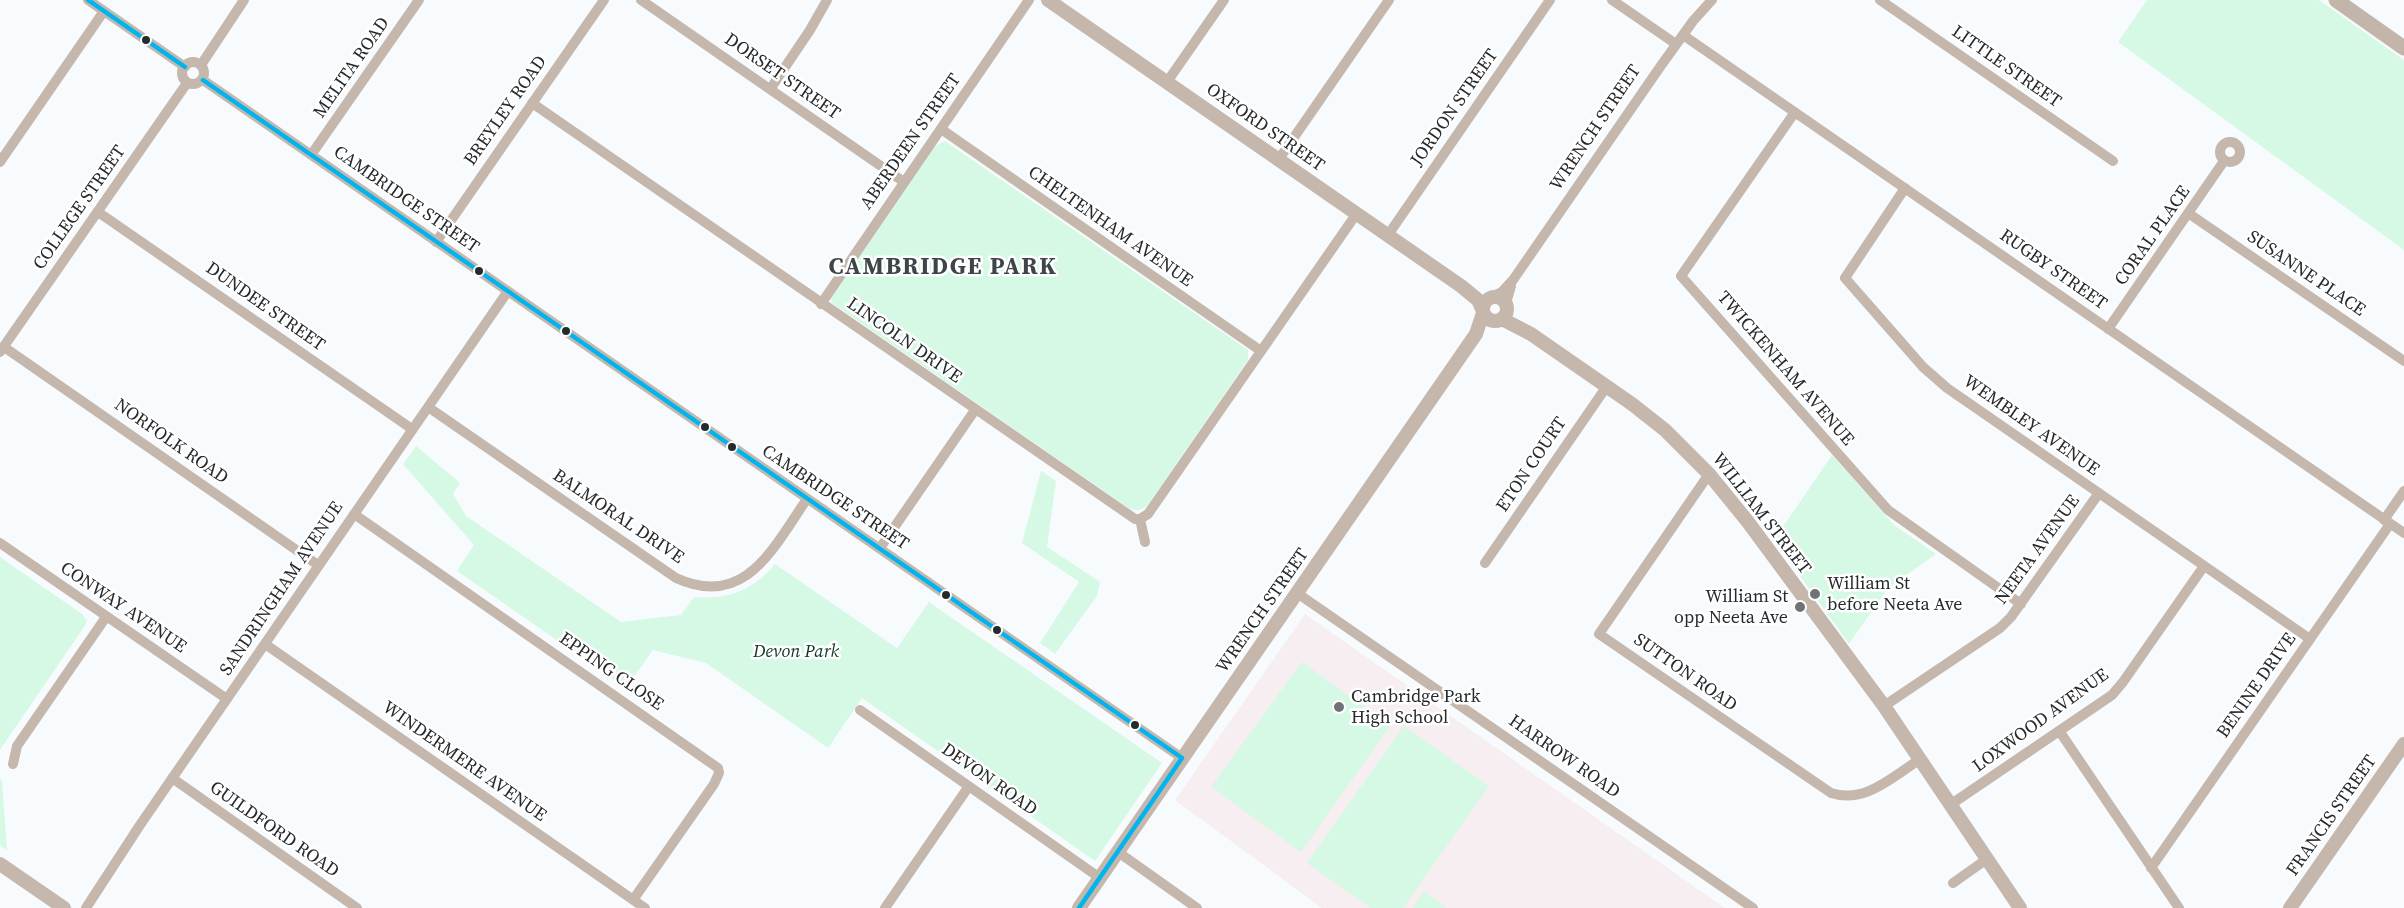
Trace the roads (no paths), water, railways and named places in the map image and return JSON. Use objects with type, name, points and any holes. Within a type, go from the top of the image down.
[{"type":"main road","points":[[2336,0],[2404,48]]},
{"type":"street","points":[[88,0],[185,67]]},
{"type":"street","points":[[201,65],[244,0]]},
{"type":"street","name":"MELITA ROAD","points":[[311,155],[419,0]]},
{"type":"street","name":"BREYLEY ROAD","points":[[436,242],[604,0]]},
{"type":"street","name":"DORSET STREET","points":[[641,0],[904,182]]},
{"type":"street","points":[[771,88],[827,0]]},
{"type":"street","name":"ABERDEEN STREET","points":[[821,304],[1029,0]]},
{"type":"street","points":[[1167,82],[1224,0]]},
{"type":"street","points":[[1279,159],[1389,0]]},
{"type":"street","name":"JORDON STREET","points":[[1388,235],[1550,0]]},
{"type":"street","name":"RUGBY STREET","points":[[1612,0],[1680,39],[1795,112],[2404,533]]},
{"type":"street","name":"WRENCH STREET","points":[[1079,908],[1680,39],[1712,0]]},
{"type":"street","name":"LITTLE STREET","points":[[1880,0],[2113,161]]},
{"type":"street","name":"OXFORD STREET","points":[[1053,2],[1494,309]]},
{"type":"street","points":[[0,162],[104,11]]},
{"type":"street","points":[[190,63],[201,65],[205,74],[202,80],[194,84],[187,83],[182,74],[185,67],[190,63]]},
{"type":"street","name":"CAMBRIDGE STREET","points":[[202,80],[1182,758]]},
{"type":"street","name":"COLLEGE STREET","points":[[1,350],[187,83]]},
{"type":"street","name":"LINCOLN DRIVE","points":[[532,104],[1130,516],[1140,519]]},
{"type":"street","name":"TWICKENHAM AVENUE","points":[[1795,112],[1682,276],[1888,510],[2021,604]]},
{"type":"street","name":"CHELTENHAM AVENUE","points":[[940,129],[1261,351]]},
{"type":"street","name":"CORAL PLACE","points":[[2108,329],[2224,161]]},
{"type":"street","name":"WEMBLEY AVENUE","points":[[1905,188],[1845,278],[1923,367],[1939,381],[2310,639]]},
{"type":"street","name":"DUNDEE STREET","points":[[98,212],[412,429]]},
{"type":"street","points":[[1145,542],[1140,519],[1154,507],[1357,213]]},
{"type":"street","name":"SUSANNE PLACE","points":[[2188,213],[2404,361]]},
{"type":"street","name":"SANDRINGHAM AVENUE","points":[[86,908],[172,778],[508,291]]},
{"type":"street","name":"WILLIAM STREET","points":[[1494,309],[1654,421],[1709,474],[1748,522],[1884,706],[2020,908]]},
{"type":"street","name":"NORFOLK ROAD","points":[[1,350],[318,565]]},
{"type":"street","name":"ETON COURT","points":[[1485,563],[1606,386]]},
{"type":"street","name":"BALMORAL DRIVE","points":[[428,407],[676,578],[694,585],[722,586],[748,576],[766,558],[807,499]]},
{"type":"street","points":[[880,548],[975,410]]},
{"type":"street","name":"SUTTON ROAD","points":[[1709,474],[1599,634],[1831,793],[1851,797],[1863,794],[1919,760]]},
{"type":"street","points":[[2387,522],[2404,491]]},
{"type":"street","name":"NEETA AVENUE","points":[[1884,706],[2000,628],[2021,604],[2099,493]]},
{"type":"street","name":"EPPING CLOSE","points":[[354,514],[718,768],[719,773],[714,784],[633,900]]},
{"type":"street","name":"BENINE DRIVE","points":[[2151,868],[2310,639],[2387,522]]},
{"type":"street","name":"CONWAY AVENUE","points":[[0,543],[227,699]]},
{"type":"street","name":"LOXWOOD AVENUE","points":[[1950,805],[2112,695],[2204,566]]},
{"type":"street","name":"HARROW ROAD","points":[[1297,593],[1753,908]]},
{"type":"street","points":[[13,764],[17,746],[106,617]]},
{"type":"street","name":"WINDERMERE AVENUE","points":[[265,644],[645,908]]},
{"type":"street","name":"DEVON ROAD","points":[[860,710],[1100,878]]},
{"type":"street","points":[[2060,732],[2179,908]]},
{"type":"street","name":"FRANCIS STREET","points":[[2290,908],[2404,744]]},
{"type":"street","name":"GUILDFORD ROAD","points":[[172,778],[357,908]]},
{"type":"street","points":[[885,908],[969,786]]},
{"type":"street","points":[[1118,852],[1197,908]]},
{"type":"street","points":[[1953,883],[1987,859]]},
{"type":"street","points":[[0,864],[64,908]]},
{"type":"place","name":"William St before Neeta Ave","points":[[1815,594]]},
{"type":"place","name":"William St opp Neeta Ave","points":[[1800,607]]},
{"type":"place","name":"Cambridge Park High School","points":[[1339,707]]},
{"type":"district","name":"CAMBRIDGE PARK","points":[[943,268]]},
{"type":"park label","name":"Devon Park","points":[[796,652]]}]
